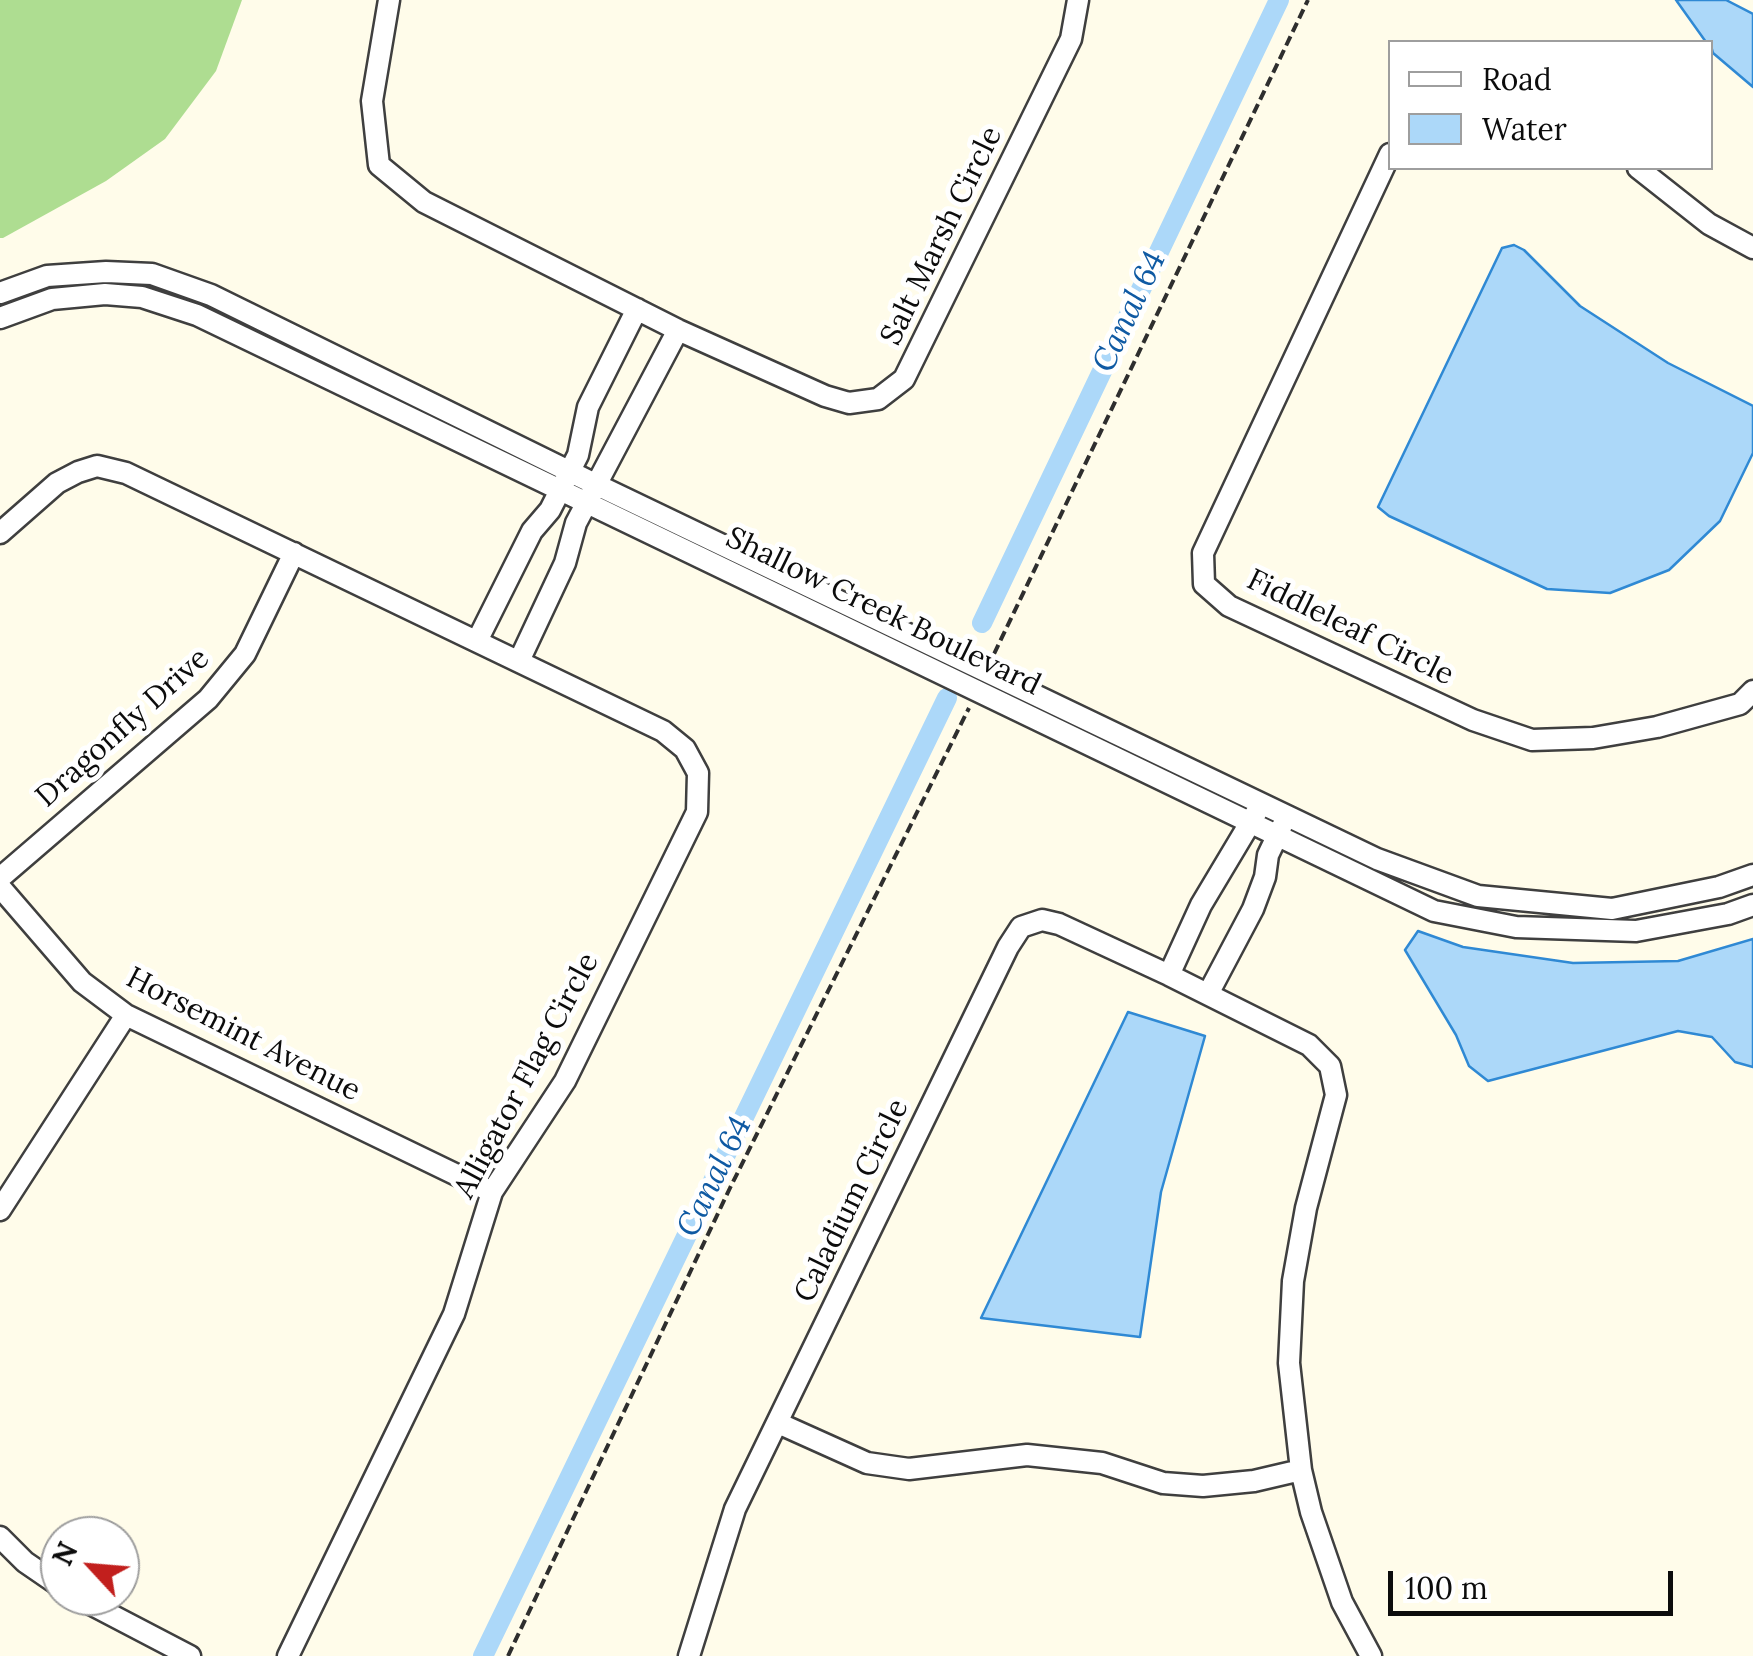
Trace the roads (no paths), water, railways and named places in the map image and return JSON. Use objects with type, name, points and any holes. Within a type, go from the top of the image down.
[{"type":"street","name":"Salt Marsh Circle","points":[[389,0],[372,101],[379,165],[424,202],[637,310],[825,396],[849,403],[878,398],[904,379],[1071,40],[1078,0]]},
{"type":"street","name":"Fiddleleaf Circle","points":[[1388,158],[1203,553],[1204,584],[1229,606],[1474,720],[1532,740],[1593,738],[1657,727],[1740,704],[1753,690]]},
{"type":"street","points":[[1641,170],[1709,224],[1753,248]]},
{"type":"street","name":"Shallow Creek Boulevard","points":[[0,293],[47,276],[106,272],[152,274],[211,295],[977,691],[1434,911],[1516,928],[1636,931],[1728,914],[1753,905]]},
{"type":"street","name":"Shallow Creek Boulevard","points":[[0,318],[52,299],[105,294],[142,296],[177,307],[565,480]]},
{"type":"street","points":[[477,641],[532,532],[550,510],[578,455],[588,408],[637,310]]},
{"type":"street","points":[[519,661],[565,563],[576,523],[678,330]]},
{"type":"street","name":"Alligator Flag Circle","points":[[0,533],[57,483],[78,472],[97,466],[126,473],[664,731],[685,749],[698,773],[697,812],[565,1081],[492,1192],[454,1314],[288,1656]]},
{"type":"street","name":"Shallow Creek Boulevard","points":[[591,493],[986,670],[1378,859],[1478,896],[1612,909],[1718,887],[1753,875]]},
{"type":"street","name":"Dragonfly Drive","points":[[0,878],[208,699],[245,654],[294,553]]},
{"type":"street","points":[[1169,975],[1202,905],[1261,802]]},
{"type":"street","points":[[1208,994],[1253,909],[1287,815]]},
{"type":"street","name":"Horsemint Avenue","points":[[0,888],[82,982],[126,1015],[492,1192]]},
{"type":"street","name":"Caladium Circle","points":[[689,1656],[735,1510],[1008,947],[1022,927],[1042,920],[1169,975],[1309,1045],[1330,1066],[1336,1096],[1306,1208],[1293,1281],[1289,1363],[1301,1470],[1311,1512],[1342,1602],[1371,1656]]},
{"type":"street","points":[[0,1210],[126,1015]]},
{"type":"street","points":[[778,1423],[866,1464],[909,1469],[1027,1454],[1102,1463],[1162,1483],[1203,1486],[1254,1481],[1301,1470]]},
{"type":"street","points":[[0,1538],[40,1572]]},
{"type":"street","points":[[113,1616],[190,1656]]},
{"type":"water","points":[[1676,0],[1726,0],[1753,14],[1753,87],[1713,53],[1713,40],[1705,40]]},
{"type":"water","points":[[1514,245],[1524,250],[1580,306],[1668,363],[1753,406],[1753,453],[1720,521],[1669,570],[1610,593],[1547,589],[1389,516],[1378,507],[1502,248]]},
{"type":"water","points":[[1418,931],[1463,947],[1573,963],[1678,961],[1753,939],[1753,1067],[1735,1062],[1712,1037],[1678,1031],[1488,1081],[1469,1066],[1456,1035],[1405,950]]},
{"type":"water","points":[[1128,1012],[1205,1036],[1161,1192],[1140,1337],[981,1318]]},
{"type":"waterway","name":"Canal 64","points":[[982,623],[1279,0]]},
{"type":"waterway","name":"Canal 64","points":[[483,1656],[947,698]]}]
